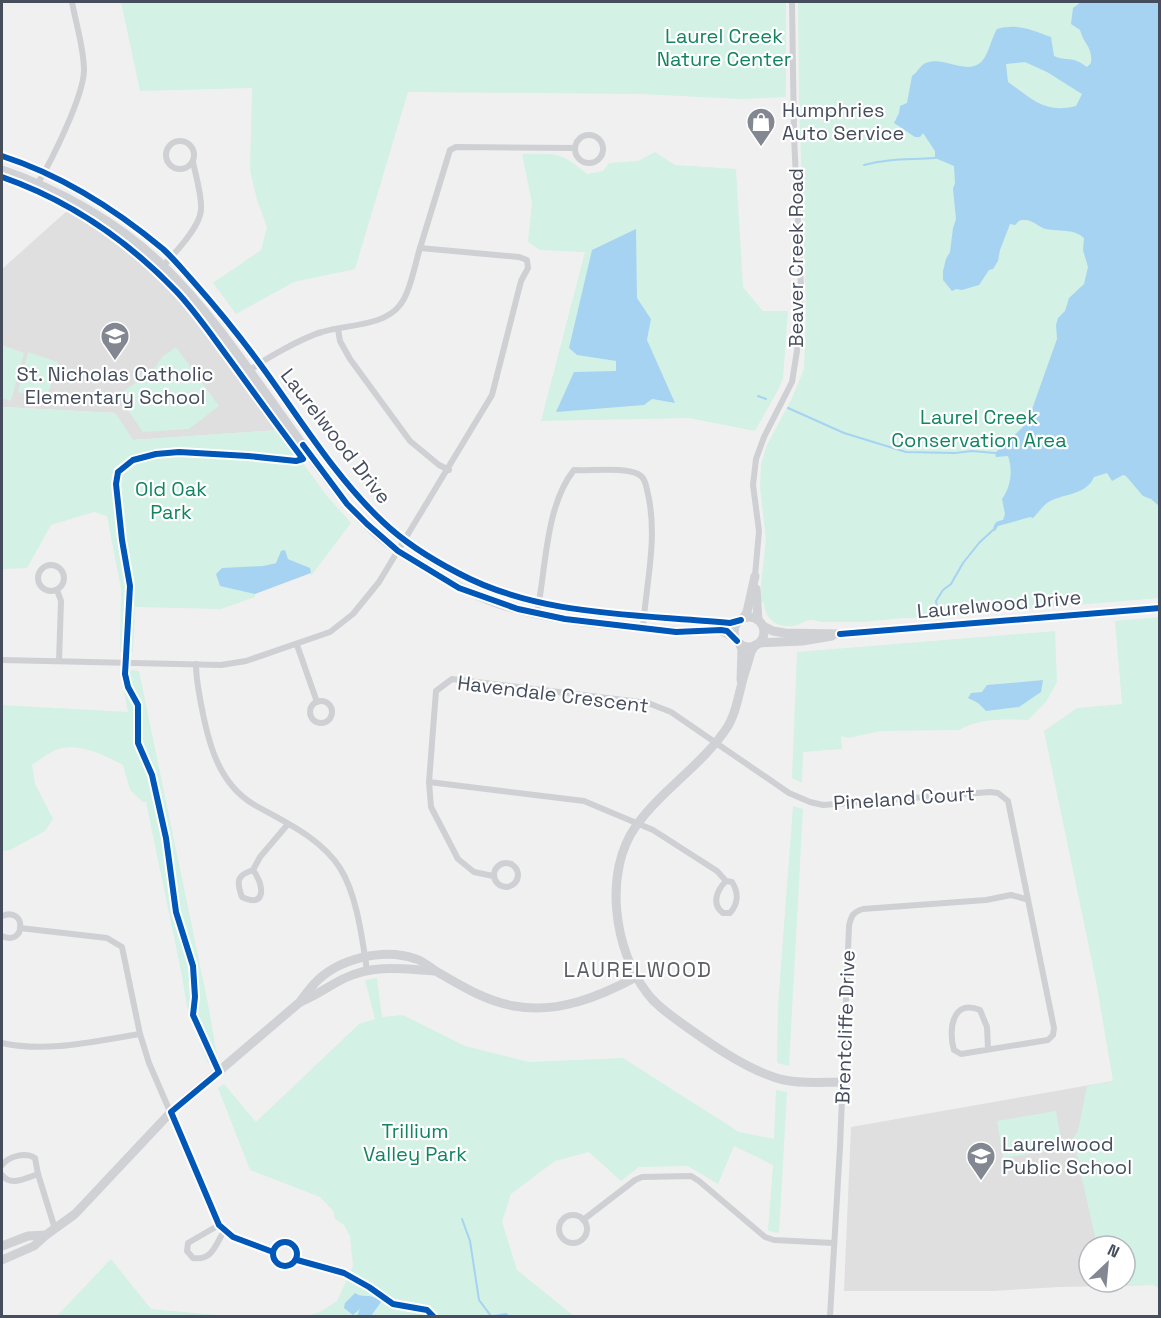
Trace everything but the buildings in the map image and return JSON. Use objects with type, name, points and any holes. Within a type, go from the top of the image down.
[{"type":"street","points":[[38,183],[77,99],[83,79],[82,51],[72,2]]},
{"type":"street","name":"Beaver Creek Road","points":[[742,619],[747,612],[755,576],[759,531],[753,485],[756,459],[764,437],[792,382],[799,338],[801,286],[794,133],[792,2]]},
{"type":"street","points":[[592,135],[600,140],[603,148],[599,159],[591,163],[580,159],[575,148],[581,137],[592,135]]},
{"type":"street","points":[[163,266],[198,220],[201,211],[193,148],[187,142],[180,141],[174,142],[167,149],[167,162],[174,168],[183,170],[193,162]]},
{"type":"street","points":[[249,371],[259,363],[321,332],[384,318],[399,306],[405,297],[450,150],[456,147],[575,148]]},
{"type":"street","name":"Laurelwood Drive","points":[[2,156],[44,173],[107,207],[171,257],[213,303],[346,482],[384,524],[431,558],[459,574],[497,590],[539,603],[644,616],[730,623],[742,619]]},
{"type":"street","name":"Laurelwood Drive","points":[[2,170],[38,183],[100,218],[163,266],[204,312],[347,504],[398,551],[459,588],[497,603],[565,619],[686,632],[721,630],[739,642]]},
{"type":"street","points":[[2,660],[221,665],[246,662],[330,632],[353,614],[379,582],[449,470],[492,395],[521,281],[528,268],[526,260],[519,257],[420,248]]},
{"type":"street","points":[[338,328],[340,341],[350,359],[410,441],[439,465],[449,470]]},
{"type":"street","points":[[537,613],[547,540],[564,482],[574,470],[630,471],[644,480],[651,509],[653,547],[643,628]]},
{"type":"street","points":[[55,565],[62,571],[63,584],[57,590],[45,591],[38,584],[38,573],[45,566],[55,565]]},
{"type":"street","name":"Beaver Creek Road","points":[[755,576],[760,623]]},
{"type":"street","points":[[57,590],[61,601],[59,661]]},
{"type":"street","name":"Laurelwood Drive","points":[[760,623],[773,631],[785,633],[840,634],[1160,608]]},
{"type":"street","points":[[741,686],[742,650],[735,637],[735,627],[742,619],[750,617],[760,623],[764,635],[751,652],[734,715],[714,744],[630,834],[621,860],[616,890],[617,921],[624,953],[647,994],[661,1008],[758,1072],[800,1082],[842,1082]]},
{"type":"street","name":"Laurelwood Drive","points":[[757,644],[827,638],[840,634]]},
{"type":"street","points":[[739,642],[748,646],[757,644]]},
{"type":"street","points":[[297,645],[317,702]]},
{"type":"street","points":[[196,664],[196,676],[214,758],[244,797],[310,837],[328,853],[339,867],[350,886],[367,970]]},
{"type":"street","name":"Havendale Crescent","points":[[493,876],[474,872],[458,859],[430,807],[429,782],[436,691],[452,679],[648,703],[671,712],[714,744]]},
{"type":"street","name":"Pineland Court","points":[[714,744],[789,793],[823,805],[990,792],[998,793],[1008,801],[1026,899],[1054,1028],[1053,1035],[1048,1040],[988,1049]]},
{"type":"street","points":[[429,782],[584,801],[652,830],[717,871],[726,881],[732,882],[736,889],[735,908],[730,913],[723,914],[718,910],[716,903],[717,894],[726,881]]},
{"type":"street","points":[[253,870],[259,877],[262,889],[261,896],[250,900],[242,897],[238,887],[240,877],[253,870],[260,857],[288,824]]},
{"type":"street","points":[[506,863],[514,866],[518,876],[515,883],[506,888],[496,884],[493,876],[498,866],[506,863]]},
{"type":"street","name":"Brentcliffe Drive","points":[[830,1317],[851,917],[856,911],[986,900],[1011,895],[1026,899]]},
{"type":"street","points":[[2,916],[8,914],[20,921],[20,928],[16,935],[11,938],[2,936]]},
{"type":"street","points":[[20,928],[107,938],[122,947],[140,1034],[149,1063],[219,1225],[224,1232],[233,1237],[273,1252]]},
{"type":"street","points":[[2,1260],[34,1246],[75,1214],[103,1187],[171,1112],[300,1002],[315,983],[332,969],[365,957],[394,954],[417,959],[495,1002],[516,1007],[540,1008],[580,1002],[610,991],[636,977]]},
{"type":"street","points":[[300,1002],[315,996],[344,978],[367,970],[399,968],[436,971]]},
{"type":"street","points":[[966,1007],[980,1010],[987,1027],[988,1049],[961,1054],[954,1050],[952,1045],[954,1017],[958,1011],[966,1007]]},
{"type":"street","points":[[2,1043],[57,1046],[140,1034]]},
{"type":"street","points":[[2,1165],[5,1160],[21,1155],[35,1158],[55,1229]]},
{"type":"street","points":[[2,1175],[5,1180],[12,1182],[38,1174]]},
{"type":"street","points":[[583,1220],[642,1177],[691,1176],[699,1180],[765,1238],[833,1243]]},
{"type":"street","points":[[572,1215],[583,1220],[586,1231],[580,1240],[572,1242],[561,1236],[559,1227],[562,1219],[572,1215]]},
{"type":"street","points":[[219,1225],[188,1243],[187,1251],[193,1258],[202,1260],[208,1257],[224,1232]]},
{"type":"street","points":[[2,1246],[28,1236],[46,1235]]},
{"type":"street","points":[[288,1242],[294,1245],[298,1254],[293,1264],[286,1267],[276,1262],[273,1252],[277,1245],[288,1242]]},
{"type":"shaded area","name":"St. Nicholas Catholic Elementary School","points":[[69,209],[125,247],[175,291],[278,430],[133,440],[115,413],[2,407],[2,269]]},
{"type":"shaded area","name":"Laurelwood Public School","points":[[1113,1081],[1150,1235],[1152,1285],[1137,1285],[1137,1234],[1077,1234],[1077,1287],[992,1291],[844,1291],[851,1127]]},
{"type":"green space","name":"Laurel Creek Nature Center","points":[[121,2],[786,2],[786,97],[742,99],[640,94],[408,92],[355,269],[294,282],[236,314],[213,283],[261,250],[267,227],[257,200],[250,170],[252,88],[140,91]]},
{"type":"green space","name":"Laurel Creek Conservation Area","points":[[798,2],[1159,2],[1159,598],[865,622],[811,620],[787,626],[777,624],[769,618],[764,603],[759,602],[766,539],[760,488],[761,464],[767,445],[791,400],[804,369],[806,306]]},
{"type":"green space","points":[[655,152],[675,165],[736,169],[743,287],[763,311],[788,311],[783,379],[755,431],[689,418],[541,421],[585,252],[540,250],[528,242],[532,203],[522,154],[557,155],[570,161],[587,174],[603,171],[609,163],[638,161]],"holes":[[[635,230],[637,298],[651,319],[647,340],[674,403],[652,399],[574,373],[616,372],[616,361],[578,355]]]},
{"type":"green space","points":[[2,345],[24,353],[11,401],[2,398]]},
{"type":"green space","points":[[176,347],[219,406],[189,429],[143,432],[118,396],[155,368],[162,357]]},
{"type":"green space","points":[[28,352],[58,362],[46,400],[18,392]]},
{"type":"green space","name":"Old Oak Park","points":[[2,407],[115,413],[133,440],[278,430],[328,497],[351,523],[311,576],[310,568],[288,559],[263,566],[220,586],[255,593],[255,597],[221,609],[135,607],[133,652],[120,652],[121,589],[107,516],[94,512],[51,525],[27,568],[2,569]]},
{"type":"green space","points":[[1160,617],[1159,1288],[1152,1285],[1137,1285],[1137,1234],[1094,1234],[1073,1138],[1078,1131],[1087,1086],[1113,1081],[1096,981],[1044,731],[1077,708],[1122,704],[1115,621]]},
{"type":"green space","points":[[1055,631],[1057,682],[1046,702],[1028,720],[984,721],[959,730],[881,731],[848,738],[841,736],[842,749],[803,752],[802,783],[792,778],[797,652]],"holes":[[[1043,680],[986,711],[978,703],[987,685]]]},
{"type":"green space","points":[[120,669],[139,671],[209,1009],[217,1056],[208,1063],[188,1012],[146,802],[130,790],[123,765],[94,752],[70,747],[54,751],[32,765],[35,784],[53,819],[45,831],[10,850],[2,851],[2,705],[128,712]]},
{"type":"green space","points":[[793,806],[803,809],[789,1066],[777,1063],[778,1005]]},
{"type":"green space","name":"Trillium Valley Park","points":[[377,978],[382,1017],[403,1015],[465,1046],[529,1062],[623,1058],[739,1132],[774,1139],[776,1090],[787,1092],[779,1233],[768,1231],[773,1165],[734,1146],[718,1184],[688,1166],[639,1167],[621,1181],[589,1152],[555,1161],[511,1194],[502,1222],[517,1270],[574,1316],[306,1316],[320,1312],[337,1301],[353,1266],[350,1236],[344,1225],[335,1219],[333,1211],[320,1197],[250,1170],[218,1088],[224,1084],[256,1122],[359,1024],[375,1019],[365,980]]},
{"type":"green space","points":[[1056,1111],[1063,1149],[1003,1158],[997,1121]]},
{"type":"green space","points":[[111,1259],[151,1309],[228,1316],[57,1316]]},
{"type":"water","points":[[1081,2],[1159,2],[1159,506],[1143,496],[1126,476],[1123,475],[1112,481],[1107,473],[1094,477],[1080,491],[1047,503],[1033,518],[998,526],[995,531],[993,530],[995,524],[1003,520],[1005,514],[1002,499],[1011,473],[1008,456],[996,457],[995,453],[1023,427],[1031,412],[1057,339],[1058,318],[1065,311],[1069,298],[1084,284],[1088,267],[1083,250],[1084,238],[1071,232],[1046,229],[1027,220],[1020,220],[1015,225],[1010,224],[998,261],[993,269],[989,270],[979,285],[952,291],[943,280],[943,271],[950,252],[956,219],[953,189],[954,166],[935,158],[935,151],[923,133],[920,137],[915,137],[894,123],[900,106],[907,103],[912,76],[922,66],[935,61],[974,66],[985,57],[997,29],[1018,27],[1051,37],[1054,56],[1077,61],[1087,67],[1091,63],[1091,53],[1080,30],[1071,24],[1073,8]],"holes":[[[1025,62],[1047,72],[1082,94],[1076,106],[1056,108],[1032,99],[1008,82],[1006,64]]]},
{"type":"water","points":[[636,229],[637,298],[651,319],[647,340],[675,403],[652,399],[644,405],[556,412],[574,372],[616,371],[616,361],[577,355],[569,348],[592,250]]},
{"type":"water","points":[[285,550],[288,559],[310,568],[311,573],[255,594],[220,586],[216,574],[222,568],[276,563],[281,551]]},
{"type":"water","points":[[1043,680],[1041,692],[1019,707],[986,711],[978,703],[968,698],[971,693],[982,692],[987,685]]},
{"type":"water","points":[[355,1293],[374,1297],[381,1302],[371,1316],[357,1316],[360,1309],[353,1315],[344,1308],[345,1303]]},
{"type":"waterway","points":[[864,165],[891,160],[935,158]]},
{"type":"waterway","points":[[758,396],[766,399]]},
{"type":"waterway","points":[[788,408],[844,433],[906,452],[995,453]]},
{"type":"waterway","points":[[938,611],[936,601],[943,590],[951,584],[963,563],[979,543],[993,530]]},
{"type":"waterway","points":[[462,1219],[470,1241],[479,1300],[491,1316]]},
{"type":"waterway","points":[[494,1316],[506,1314],[508,1316]]},
{"type":"cycle path","points":[[2,156],[45,173],[87,195],[126,220],[167,252],[243,342],[318,446],[365,504],[391,529],[428,556],[489,587],[556,606],[626,615],[730,623],[741,620]]},
{"type":"cycle path","points":[[2,177],[50,197],[73,210],[117,239],[157,272],[197,316],[303,459],[296,461],[179,452],[156,454],[133,460],[118,472],[116,484],[130,586],[125,674],[128,687],[138,705],[138,743],[152,775],[166,838],[176,912],[193,966],[195,997],[193,1015],[219,1072],[171,1112],[219,1225],[233,1237],[273,1252]]},
{"type":"cycle path","points":[[303,445],[347,504],[367,524],[398,551],[459,588],[518,609],[565,619],[676,632],[721,630],[727,631],[737,641]]},
{"type":"cycle path","points":[[840,634],[1160,608]]},
{"type":"cycle path","points":[[285,1242],[294,1245],[297,1254],[294,1263],[285,1266],[276,1263],[273,1254],[276,1245],[285,1242]]},
{"type":"cycle path","points":[[297,1260],[344,1273],[393,1304],[427,1310],[433,1316]]},
{"type":"place","name":"Humphries Auto Service","points":[[761,148]]},
{"type":"place","name":"St. Nicholas Catholic Elementary School","points":[[115,362]]},
{"type":"place","name":"Laurelwood Public School","points":[[981,1182]]},
{"type":"district","name":"LAURELWOOD","points":[[638,970]]}]
